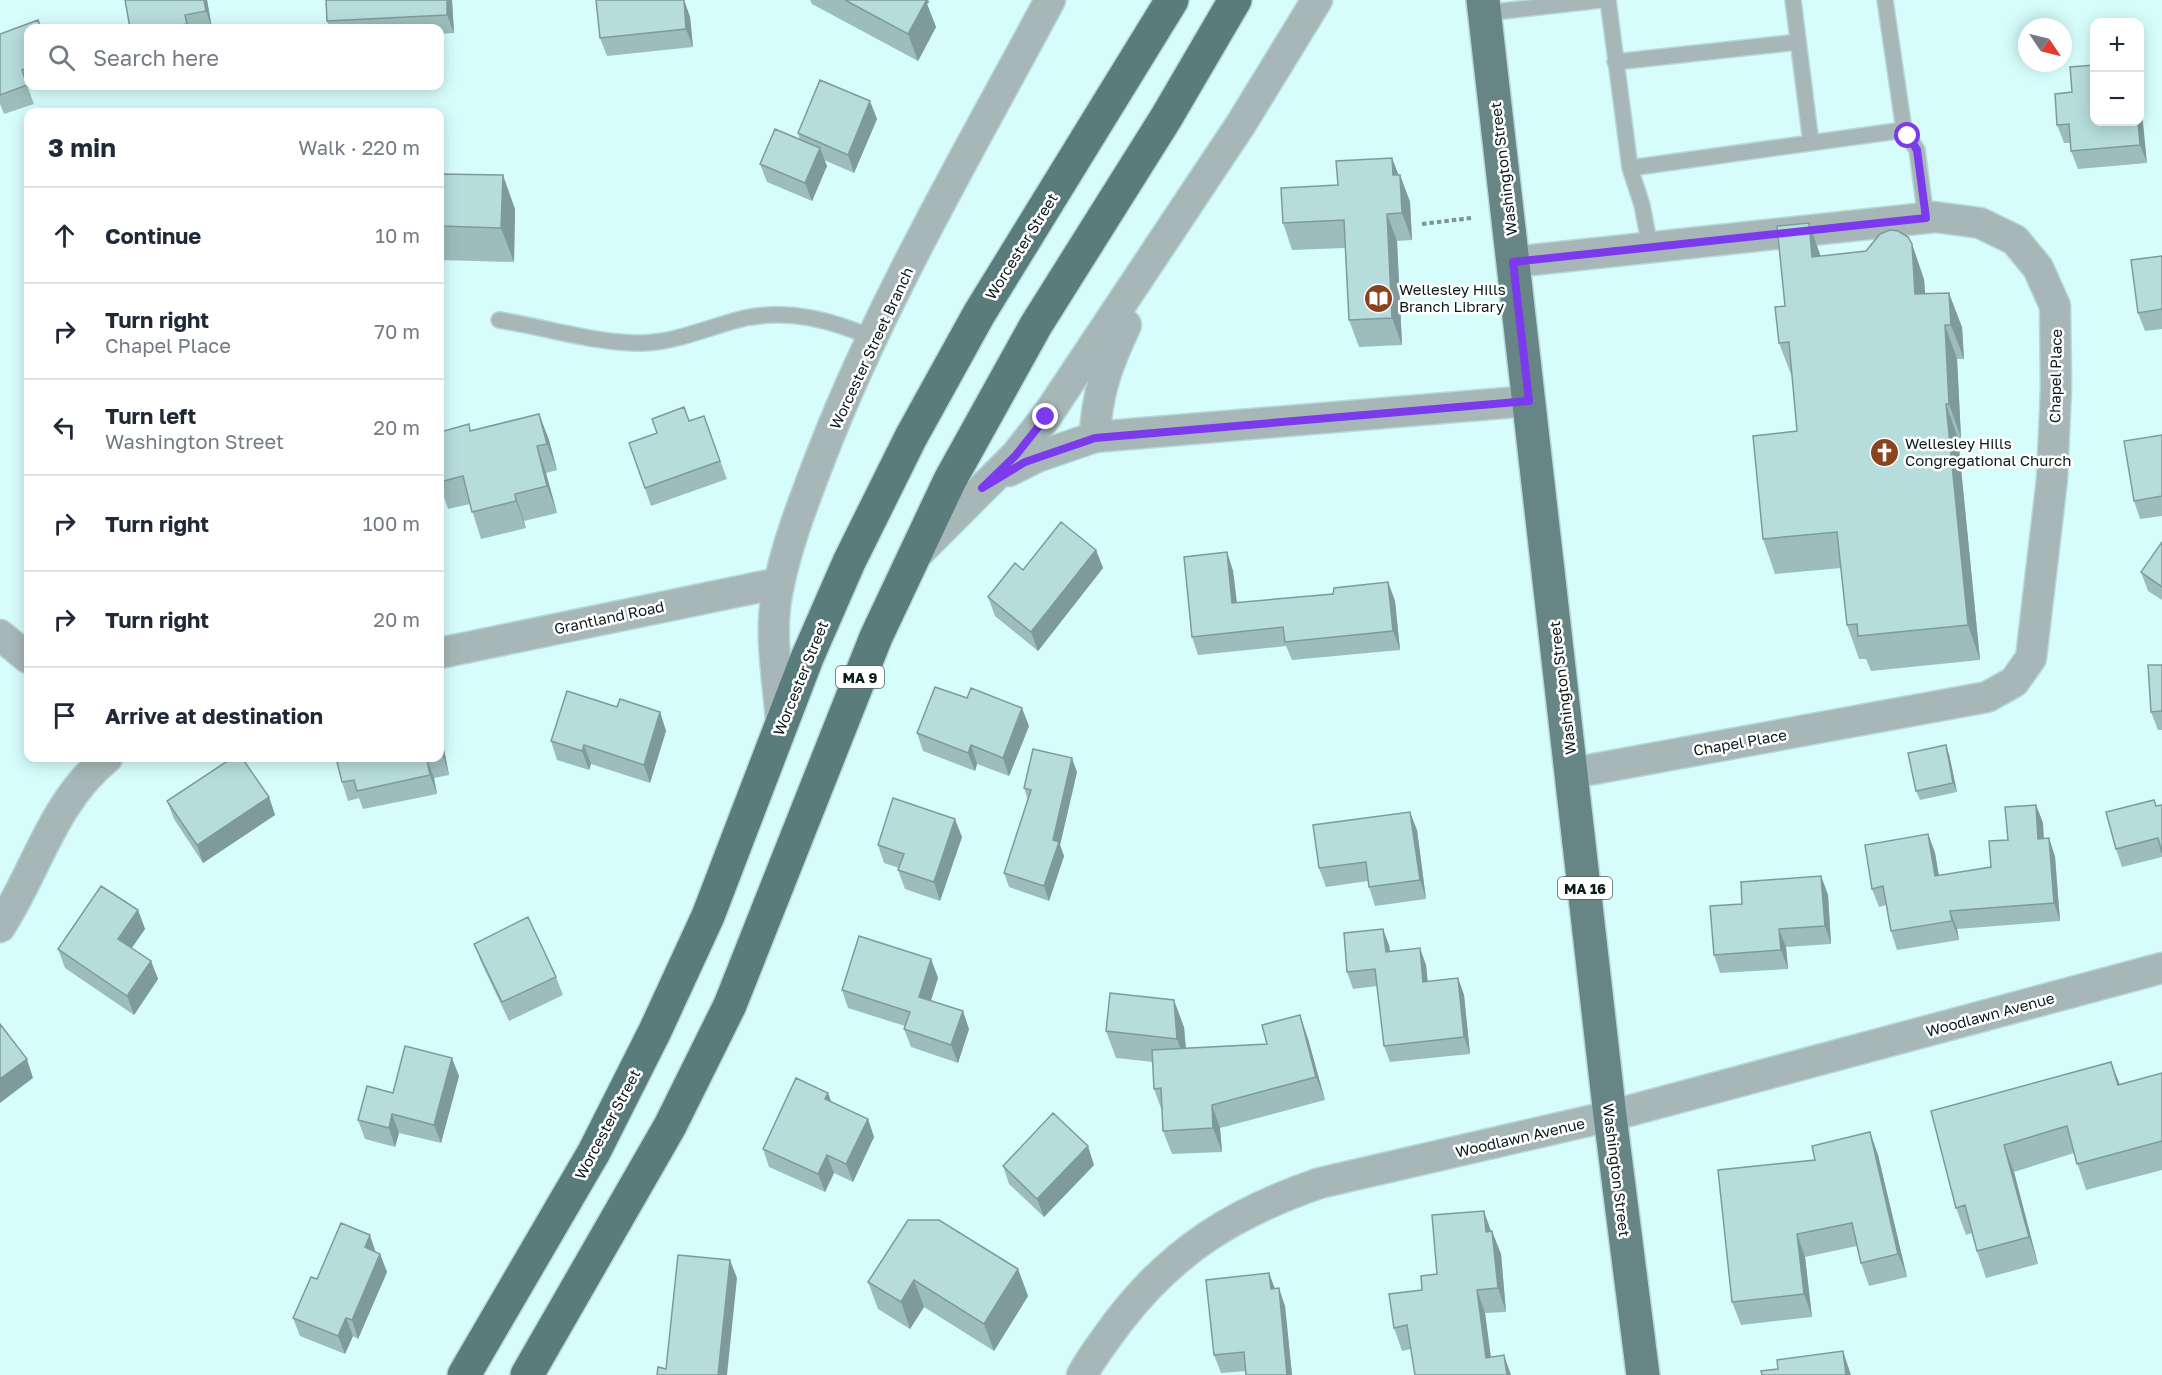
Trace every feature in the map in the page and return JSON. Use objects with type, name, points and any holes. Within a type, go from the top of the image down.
[{"type":"highway","name":"Worcester Street","points":[[464,1375],[594,1152],[655,1031],[708,916],[781,721],[849,562],[939,386],[1008,267],[1172,0]]},
{"type":"highway","name":"MA 9","points":[[527,1375],[664,1136],[730,1005],[781,883],[851,698],[910,562],[1004,378],[1072,265],[1166,118],[1234,0]]},
{"type":"main road","name":"Washington Street","points":[[1484,7],[1610,1116],[1643,1375]]},
{"type":"street","name":"Worcester Street Branch","points":[[781,721],[774,628],[779,583],[808,492],[873,338],[1050,0]]},
{"type":"street","points":[[910,562],[1016,455],[1046,417],[1241,124],[1317,0]]},
{"type":"street","name":"Chapel Place","points":[[1513,262],[1926,218],[1980,223],[2015,240],[2038,268],[2055,306],[2056,388],[2052,479],[2031,658],[2014,682],[1987,697],[1572,773]]},
{"type":"street","points":[[1095,438],[1096,407],[1106,369],[1169,232]]},
{"type":"street","points":[[982,488],[1025,462],[1095,438],[1529,401]]},
{"type":"street","name":"Grantland Road","points":[[444,652],[779,583]]},
{"type":"street","points":[[0,635],[24,655]]},
{"type":"street","points":[[0,927],[18,896],[61,808],[91,771],[102,762]]},
{"type":"street","name":"Woodlawn Avenue","points":[[1082,1375],[1108,1336],[1149,1284],[1200,1240],[1258,1206],[1320,1183],[1610,1116],[2162,968]]},
{"type":"lane","points":[[1484,7],[1601,0]]},
{"type":"lane","points":[[1608,0],[1630,168],[1642,205],[1650,247]]},
{"type":"lane","points":[[1793,0],[1811,143]]},
{"type":"lane","points":[[1885,0],[1904,130],[1917,150],[1926,218]]},
{"type":"lane","points":[[1616,62],[1798,42]]},
{"type":"lane","points":[[1630,168],[1904,130]]},
{"type":"lane","points":[[499,320],[545,327],[597,339],[645,343],[669,340],[745,318],[778,314],[821,319],[873,338]]},
{"type":"path","points":[[1422,224],[1472,218]]},
{"type":"building","points":[[125,0],[204,0],[206,11],[185,15],[187,24],[129,24]]},
{"type":"building","points":[[326,0],[447,0],[447,15],[327,21]]},
{"type":"building","points":[[596,0],[684,0],[686,29],[600,38]]},
{"type":"building","points":[[845,0],[925,0],[926,1],[908,34]]},
{"type":"building","points":[[38,20],[40,24],[27,24]]},
{"type":"building","points":[[24,25],[24,69],[22,70],[24,86],[0,95],[0,34]]},
{"type":"building","points":[[2090,65],[2090,126],[2138,126],[2140,145],[2071,151],[2069,124],[2057,125],[2055,94],[2072,92],[2072,67]]},
{"type":"building","points":[[820,80],[870,101],[848,155],[798,133]]},
{"type":"building","points":[[775,129],[820,148],[805,183],[760,164]]},
{"type":"building","points":[[1392,158],[1393,175],[1400,175],[1402,213],[1387,214],[1392,318],[1349,320],[1344,220],[1283,223],[1281,188],[1338,185],[1336,161]]},
{"type":"building","points":[[444,174],[503,175],[501,228],[444,226]]},
{"type":"building","name":"Wellesley Hills Congregational Church","points":[[1809,223],[1812,257],[1866,251],[1880,234],[1890,230],[1898,231],[1908,237],[1912,244],[1915,294],[1949,293],[1951,325],[1945,325],[1949,404],[1946,404],[1968,625],[1858,636],[1857,624],[1847,625],[1837,532],[1763,539],[1753,436],[1797,431],[1789,342],[1779,343],[1775,307],[1785,306],[1777,226]]},
{"type":"building","points":[[2162,256],[2162,309],[2138,313],[2131,260]]},
{"type":"building","points":[[684,407],[689,421],[704,416],[720,461],[645,488],[629,443],[657,433],[652,419]]},
{"type":"building","points":[[539,414],[547,444],[537,446],[547,486],[515,494],[516,501],[472,512],[463,476],[444,481],[444,431],[469,424],[470,431]]},
{"type":"building","points":[[2162,435],[2162,496],[2134,501],[2124,441]]},
{"type":"building","points":[[1061,522],[1096,550],[1031,632],[988,597],[1015,563],[1023,570]]},
{"type":"building","points":[[2162,542],[2162,587],[2141,572]]},
{"type":"building","points":[[1227,552],[1232,603],[1333,594],[1334,588],[1388,582],[1393,631],[1285,642],[1283,627],[1192,637],[1184,557]]},
{"type":"building","points":[[2148,665],[2162,665],[2162,711],[2151,712]]},
{"type":"building","points":[[935,687],[967,698],[971,688],[1022,708],[1003,758],[971,745],[968,753],[917,733]]},
{"type":"building","points":[[567,691],[617,707],[620,699],[660,712],[644,765],[584,745],[582,751],[551,741]]},
{"type":"building","points":[[1946,745],[1953,783],[1916,791],[1908,753]]},
{"type":"building","points":[[1033,749],[1072,758],[1053,840],[1059,842],[1044,886],[1004,873],[1031,790],[1024,788]]},
{"type":"building","points":[[226,762],[245,762],[269,797],[197,845],[167,801]]},
{"type":"building","points":[[337,762],[427,762],[430,775],[357,791],[354,780],[342,782]]},
{"type":"building","points":[[893,798],[955,819],[934,882],[898,870],[904,854],[878,845]]},
{"type":"building","points":[[2154,800],[2156,806],[2162,805],[2162,853],[2158,838],[2116,849],[2106,812]]},
{"type":"building","points":[[2036,805],[2038,839],[2049,838],[2054,903],[1950,911],[1952,921],[1891,931],[1883,886],[1872,889],[1865,845],[1928,834],[1935,876],[1991,867],[1989,841],[2008,840],[2005,807]]},
{"type":"building","points":[[1410,812],[1420,880],[1369,887],[1366,862],[1319,868],[1313,825]]},
{"type":"building","points":[[1821,876],[1825,926],[1779,929],[1781,950],[1714,955],[1710,906],[1742,904],[1741,882]]},
{"type":"building","points":[[101,886],[138,910],[118,939],[151,961],[127,996],[58,949]]},
{"type":"building","points":[[528,917],[556,977],[502,1002],[474,944]]},
{"type":"building","points":[[1383,929],[1386,952],[1420,948],[1423,982],[1458,978],[1464,1037],[1384,1046],[1375,969],[1347,972],[1344,933]]},
{"type":"building","points":[[859,936],[931,959],[919,997],[963,1011],[951,1045],[904,1029],[910,1012],[842,990]]},
{"type":"building","points":[[1110,993],[1174,1000],[1177,1039],[1106,1031]]},
{"type":"building","points":[[1300,1015],[1316,1077],[1212,1105],[1213,1128],[1163,1131],[1161,1088],[1154,1089],[1152,1050],[1267,1044],[1262,1025]]},
{"type":"building","points":[[0,1024],[27,1059],[0,1079]]},
{"type":"building","points":[[405,1046],[452,1058],[434,1125],[392,1114],[389,1128],[358,1120],[367,1086],[393,1093]]},
{"type":"building","points":[[2111,1062],[2118,1085],[2162,1073],[2162,1141],[2077,1164],[2067,1126],[2004,1145],[2029,1237],[1977,1251],[1965,1205],[1956,1208],[1931,1111]]},
{"type":"building","points":[[796,1078],[828,1093],[825,1099],[868,1119],[846,1164],[827,1155],[818,1174],[763,1149]]},
{"type":"building","points":[[1053,1113],[1088,1146],[1037,1199],[1003,1166]]},
{"type":"building","points":[[1870,1132],[1898,1254],[1861,1263],[1852,1223],[1797,1234],[1804,1294],[1732,1302],[1718,1170],[1815,1160],[1812,1146]]},
{"type":"building","points":[[1484,1211],[1486,1232],[1492,1231],[1498,1288],[1477,1290],[1486,1358],[1504,1355],[1507,1375],[1415,1375],[1407,1325],[1394,1328],[1389,1294],[1422,1290],[1421,1276],[1437,1274],[1432,1215]]},
{"type":"building","points":[[908,1220],[939,1220],[1018,1269],[984,1324],[914,1280],[901,1302],[868,1282]]},
{"type":"building","points":[[341,1223],[370,1235],[365,1247],[380,1254],[352,1320],[346,1318],[338,1336],[293,1318],[311,1277],[317,1279]]},
{"type":"building","points":[[678,1255],[730,1260],[718,1375],[657,1375],[658,1367],[666,1369]]},
{"type":"building","points":[[1269,1273],[1271,1289],[1279,1288],[1287,1375],[1246,1375],[1244,1352],[1214,1355],[1206,1280]]},
{"type":"building","points":[[1843,1351],[1846,1375],[1762,1375],[1761,1371],[1778,1369],[1777,1360]]},
{"type":"place","name":"Wellesley Hills Branch Library","points":[[1378,298]]},
{"type":"place","name":"Wellesley Hills Congregational Church","points":[[1884,452]]},
{"type":"route","points":[[1046,417],[1016,455],[982,488],[1025,462],[1066,446],[1095,438],[1248,423],[1529,401],[1513,262],[1926,218],[1917,150],[1914,142],[1908,136]]}]
